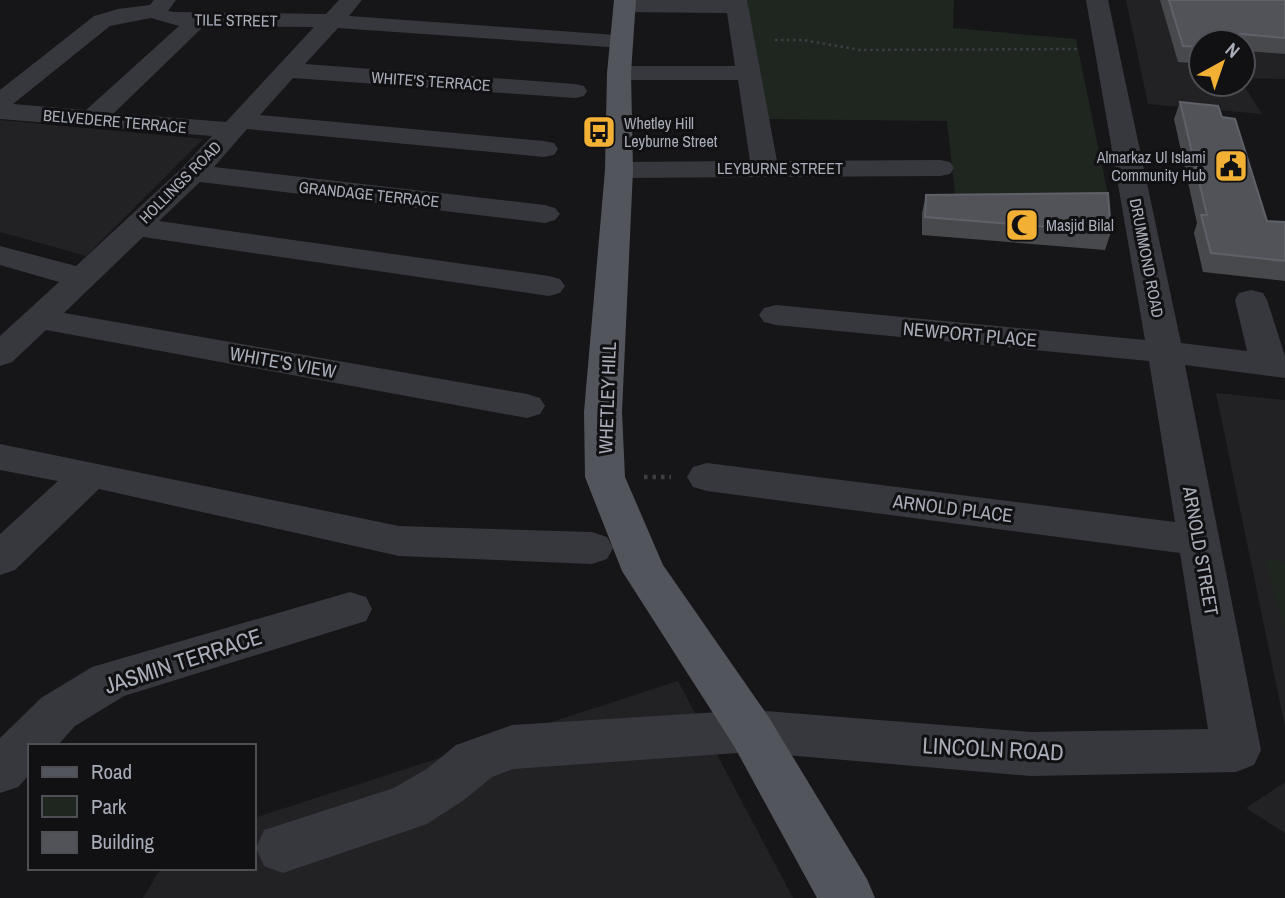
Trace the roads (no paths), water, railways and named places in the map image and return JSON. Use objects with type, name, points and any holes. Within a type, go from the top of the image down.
[{"type":"main road","name":"WHETLEY HILL","points":[[623,30],[619,170],[603,412],[605,477],[644,571],[751,732],[847,898]]},
{"type":"street","name":"HOLLINGS ROAD","points":[[2,351],[192,173],[351,0]]},
{"type":"street","name":"DRUMMOND ROAD","points":[[1097,0],[1165,352]]},
{"type":"street","points":[[623,30],[736,3],[765,168]]},
{"type":"street","name":"TILE STREET","points":[[161,6],[160,16],[198,20],[331,21],[623,30]]},
{"type":"street","points":[[0,102],[102,21],[161,6]]},
{"type":"street","points":[[92,119],[198,20]]},
{"type":"street","points":[[623,30],[747,73]]},
{"type":"street","name":"WHITE'S TERRACE","points":[[288,70],[575,91]]},
{"type":"street","name":"BELVEDERE TERRACE","points":[[0,111],[544,149]]},
{"type":"street","name":"LEYBURNE STREET","points":[[619,170],[940,169]]},
{"type":"street","name":"GRANDAGE TERRACE","points":[[192,173],[545,214]]},
{"type":"street","points":[[135,227],[549,286]]},
{"type":"street","points":[[0,255],[82,278]]},
{"type":"street","points":[[1251,300],[1276,366]]},
{"type":"street","name":"NEWPORT PLACE","points":[[776,315],[1165,352],[1276,366]]},
{"type":"street","name":"WHITE'S VIEW","points":[[38,318],[527,405]]},
{"type":"street","name":"ARNOLD STREET","points":[[1165,352],[1236,750]]},
{"type":"street","points":[[0,457],[92,474],[399,541],[592,548]]},
{"type":"street","points":[[0,559],[92,474]]},
{"type":"street","name":"ARNOLD PLACE","points":[[706,477],[1198,540]]},
{"type":"street","name":"JASMIN TERRACE","points":[[0,771],[58,712],[109,681],[350,609]]},
{"type":"street","name":"LINCOLN ROAD","points":[[283,848],[409,807],[446,784],[474,761],[512,747],[751,732],[1031,754],[1236,750]]},
{"type":"place","name":"Whetley Hill Leyburne Street","points":[[599,132]]},
{"type":"place","name":"Almarkaz Ul Islami Community Hub","points":[[1231,166]]},
{"type":"place","name":"Masjid Bilal","points":[[1022,225]]}]
